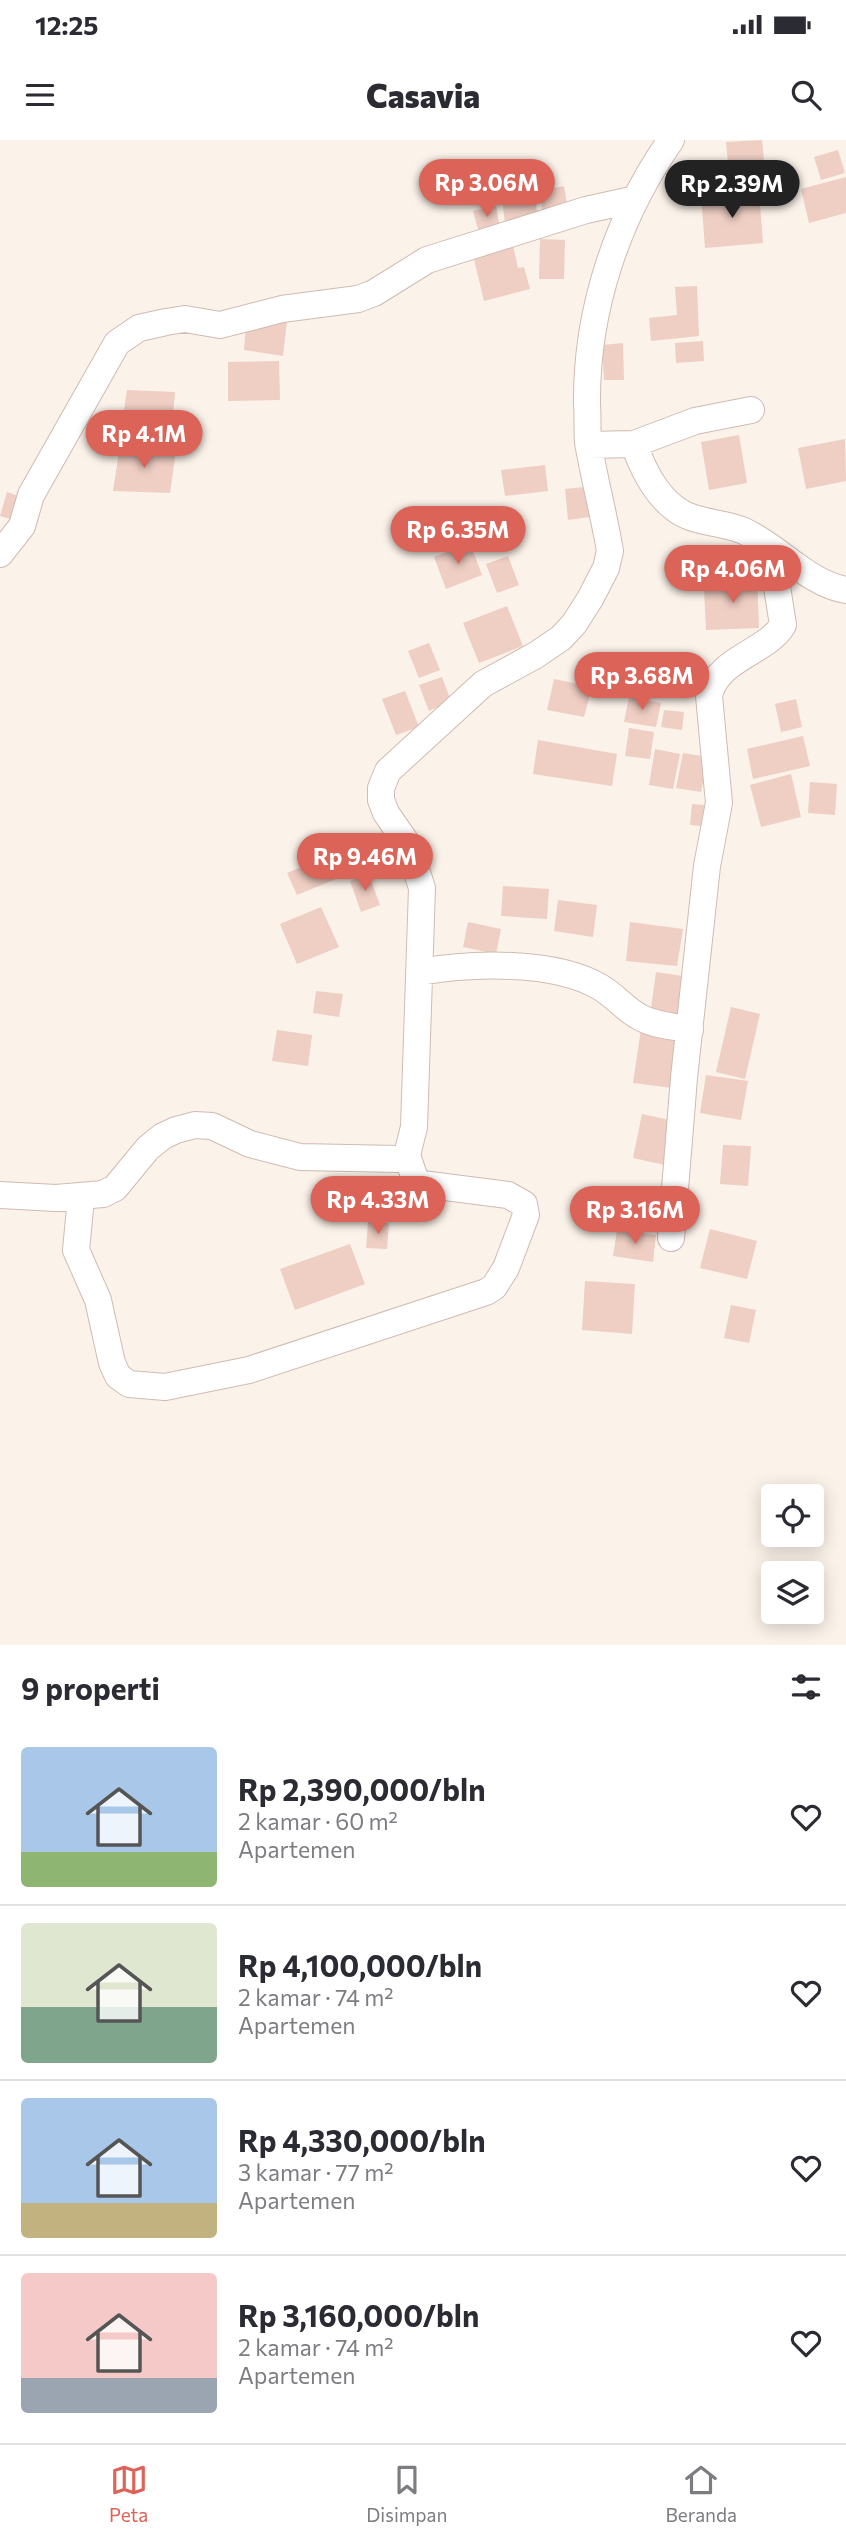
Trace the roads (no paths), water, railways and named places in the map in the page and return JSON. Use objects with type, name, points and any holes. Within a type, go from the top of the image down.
[{"type":"street","points":[[81,1198],[76,1250],[98,1300],[112,1363],[118,1376],[129,1384],[165,1387],[249,1370],[383,1327],[494,1287],[506,1268],[526,1215],[524,1204],[508,1195],[422,1184],[415,1179],[407,1154],[414,1127],[422,888],[408,845],[386,813],[381,800],[383,781],[388,771],[483,684],[561,638],[574,624],[606,568],[610,551],[590,445],[588,360],[591,332],[597,304],[636,199],[648,172],[671,140]]},
{"type":"street","points":[[0,554],[22,526],[31,495],[117,343],[132,332],[185,319],[220,325],[244,321],[282,309],[358,299],[374,293],[427,260],[586,210],[636,199]]},
{"type":"street","points":[[590,445],[634,444],[695,421],[751,410]]},
{"type":"street","points":[[634,444],[654,487],[684,516],[743,530],[825,582],[846,590]]},
{"type":"street","points":[[671,1238],[707,866],[719,803],[709,696],[711,688],[727,668],[774,635],[783,625],[771,549]]},
{"type":"street","points":[[421,972],[450,967],[516,965],[568,976],[598,986],[645,1020],[690,1030]]},
{"type":"street","points":[[0,1195],[81,1198],[103,1194],[116,1188],[148,1148],[176,1130],[195,1125],[212,1126],[250,1144],[300,1157],[398,1159],[407,1154]]}]
